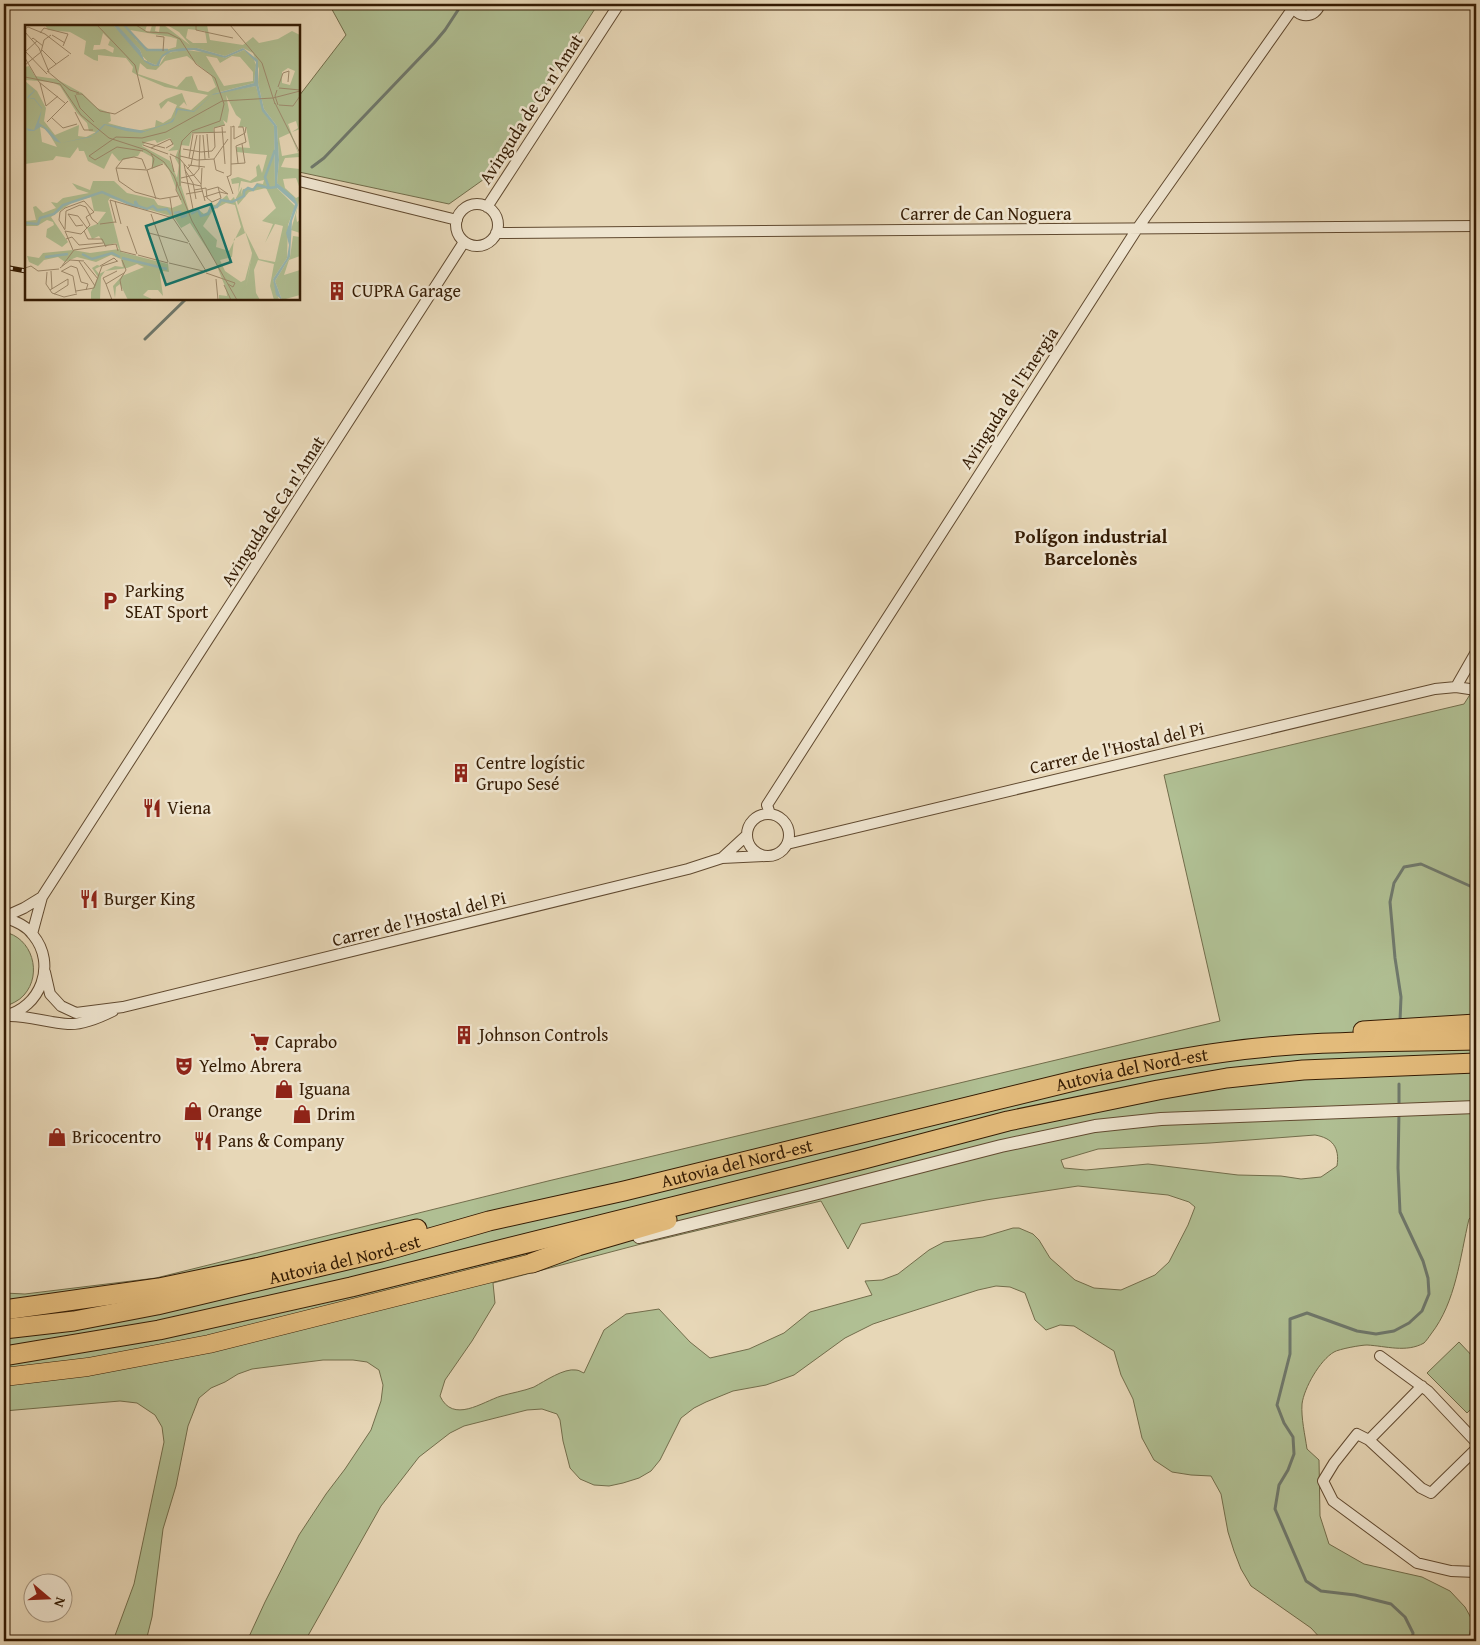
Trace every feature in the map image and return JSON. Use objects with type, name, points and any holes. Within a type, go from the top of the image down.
[{"type":"highway","points":[[1250,1049],[1291,1039],[1331,1033],[1476,1024]]},
{"type":"highway","name":"Autovia del Nord-est","points":[[4,1330],[74,1321],[135,1310],[381,1252],[490,1221],[624,1191],[1086,1078],[1165,1062],[1250,1049],[1330,1043],[1476,1040]]},
{"type":"highway","name":"Autovia del Nord-est","points":[[4,1356],[159,1330],[351,1286],[864,1159],[1008,1121],[1158,1090],[1228,1078],[1303,1070],[1476,1063]]},
{"type":"highway","points":[[4,1377],[88,1367],[209,1344],[532,1263],[578,1246],[662,1222],[728,1206],[864,1159]]},
{"type":"highway","points":[[4,1310],[159,1288],[260,1267],[449,1222],[490,1221]]},
{"type":"highway","points":[[4,1301],[64,1301]]},
{"type":"street","name":"Avinguda de Ca n'Amat","points":[[487,207],[619,4]]},
{"type":"street","points":[[1292,6],[1300,14],[1309,15],[1317,11],[1320,4]]},
{"type":"street","name":"Avinguda de l'Energia","points":[[770,814],[767,805],[1138,229],[1292,6]]},
{"type":"street","points":[[300,181],[457,220]]},
{"type":"street","points":[[481,205],[487,207],[497,221],[496,233],[493,238],[482,245],[470,245],[464,242],[457,232],[459,214],[469,206],[481,205]]},
{"type":"street","name":"Carrer de Can Noguera","points":[[496,233],[1476,226]]},
{"type":"street","name":"Avinguda de Ca n'Amat","points":[[32,934],[42,897],[464,242]]},
{"type":"street","points":[[1456,687],[1476,652]]},
{"type":"street","name":"Carrer de l'Hostal del Pi","points":[[787,844],[1435,689],[1456,687],[1476,690]]},
{"type":"street","points":[[762,814],[770,814],[776,815],[786,824],[789,837],[787,844],[778,853],[766,856],[750,847],[747,836],[748,828],[756,817],[762,814]]},
{"type":"street","name":"Carrer de l'Hostal del Pi","points":[[722,858],[747,836]]},
{"type":"street","name":"Carrer de l'Hostal del Pi","points":[[32,934],[40,945],[44,958],[50,994],[61,1006],[76,1013],[123,1007],[328,958],[669,874],[722,858],[766,856]]},
{"type":"street","name":"Avinguda de Ca n'Amat","points":[[4,917],[42,897]]},
{"type":"street","points":[[4,917],[25,927],[32,934]]},
{"type":"street","points":[[5,1016],[21,1010],[33,1000],[41,987],[45,972]]},
{"type":"street","name":"Carrer de l'Hostal del Pi","points":[[5,1016],[31,1017],[70,1024],[100,1017],[123,1007]]},
{"type":"street","points":[[532,1263],[1001,1146],[1095,1126],[1161,1119],[1476,1107]]},
{"type":"street","points":[[1380,1356],[1422,1386],[1476,1442]]},
{"type":"street","points":[[1369,1440],[1422,1386]]},
{"type":"street","points":[[1476,1449],[1431,1492],[1421,1488],[1369,1440],[1357,1434],[1334,1463],[1323,1481],[1333,1501],[1416,1564],[1451,1571],[1476,1572]]},
{"type":"green space","points":[[329,4],[598,4],[487,177],[449,204],[300,172],[300,95],[346,35]]},
{"type":"green space","points":[[1476,685],[1476,1098],[1471,1099],[1476,1154],[1476,1213],[1469,1219],[1452,1294],[1439,1321],[1425,1342],[1410,1348],[1367,1345],[1350,1347],[1334,1352],[1323,1361],[1314,1375],[1303,1398],[1302,1409],[1307,1449],[1319,1460],[1320,1516],[1329,1544],[1364,1564],[1422,1577],[1450,1591],[1465,1607],[1470,1616],[1472,1622],[1468,1641],[1323,1641],[1311,1628],[1251,1586],[1241,1569],[1234,1551],[1228,1532],[1221,1494],[1211,1476],[1172,1472],[1154,1460],[1142,1438],[1133,1399],[1121,1375],[1114,1351],[1074,1326],[1060,1325],[1046,1330],[1035,1320],[1025,1293],[1010,1287],[996,1286],[873,1324],[845,1338],[794,1375],[766,1385],[733,1391],[694,1408],[681,1418],[660,1460],[651,1471],[639,1478],[623,1483],[609,1486],[594,1485],[580,1479],[570,1468],[560,1420],[557,1414],[542,1409],[527,1410],[464,1426],[450,1433],[419,1457],[381,1506],[305,1641],[247,1641],[299,1535],[371,1430],[381,1401],[383,1385],[379,1370],[367,1362],[353,1360],[323,1360],[252,1369],[238,1374],[211,1388],[199,1398],[188,1426],[176,1486],[163,1529],[152,1617],[146,1641],[113,1641],[134,1584],[164,1442],[162,1427],[155,1415],[137,1403],[120,1401],[4,1411],[4,1293],[25,1294],[156,1278],[548,1181],[1220,1021],[1164,775],[1464,704]],"holes":[[[1315,1135],[1326,1138],[1334,1144],[1338,1159],[1337,1166],[1321,1177],[1301,1179],[1281,1176],[1238,1175],[1148,1164],[1086,1170],[1064,1168],[1061,1160],[1098,1149]],[[1078,1186],[1168,1195],[1189,1202],[1195,1207],[1169,1262],[1155,1275],[1121,1290],[1094,1288],[1075,1280],[1050,1258],[1033,1234],[1019,1228],[1013,1228],[983,1237],[944,1242],[929,1250],[898,1274],[882,1280],[865,1281],[872,1295],[810,1312],[784,1333],[749,1349],[710,1358],[690,1342],[659,1309],[626,1314],[604,1330],[584,1373],[577,1370],[566,1371],[534,1387],[501,1396],[468,1409],[452,1409],[440,1396],[445,1380],[495,1303],[493,1283],[641,1244],[821,1201],[848,1249],[861,1224],[986,1200]]]},
{"type":"green space","points":[[4,932],[14,935],[28,949],[32,958],[33,977],[24,995],[17,1001],[4,1007]]},
{"type":"green space","points":[[1459,1342],[1476,1360],[1476,1404],[1467,1413],[1427,1373]]},
{"type":"waterway","points":[[312,167],[324,158],[434,43],[462,4]]},
{"type":"waterway","points":[[145,339],[185,300]]},
{"type":"waterway","points":[[1400,1021],[1401,997],[1390,902],[1394,883],[1404,867],[1421,864],[1476,888]]},
{"type":"waterway","points":[[1399,1084],[1399,1106]]},
{"type":"waterway","points":[[1399,1112],[1398,1168],[1400,1212],[1423,1261],[1428,1278],[1429,1294],[1422,1311],[1409,1323],[1394,1331],[1376,1334],[1357,1331],[1307,1313],[1290,1319],[1290,1354],[1277,1405],[1284,1423],[1293,1437],[1294,1454],[1288,1470],[1279,1485],[1275,1509],[1306,1581],[1321,1591],[1355,1595],[1391,1604],[1405,1617],[1413,1633],[1412,1641]]},
{"type":"railway","points":[[4,267],[25,271]]},
{"type":"place","name":"CUPRA Garage","points":[[337,291]]},
{"type":"place","name":"Parking SEAT Sport","points":[[110,601]]},
{"type":"place","name":"Centre logístic Grupo Sesé","points":[[461,773]]},
{"type":"place","name":"Viena","points":[[152,808]]},
{"type":"place","name":"Burger King","points":[[89,899]]},
{"type":"place","name":"Johnson Controls","points":[[464,1035]]},
{"type":"place","name":"Caprabo","points":[[260,1042]]},
{"type":"place","name":"Yelmo Abrera","points":[[184,1066]]},
{"type":"place","name":"Iguana","points":[[284,1089]]},
{"type":"place","name":"Orange","points":[[193,1111]]},
{"type":"place","name":"Drim","points":[[302,1114]]},
{"type":"place","name":"Bricocentro","points":[[57,1137]]},
{"type":"place","name":"Pans & Company","points":[[203,1141]]},
{"type":"district","name":"Polígon industrial Barcelonès","points":[[1091,547]]}]
